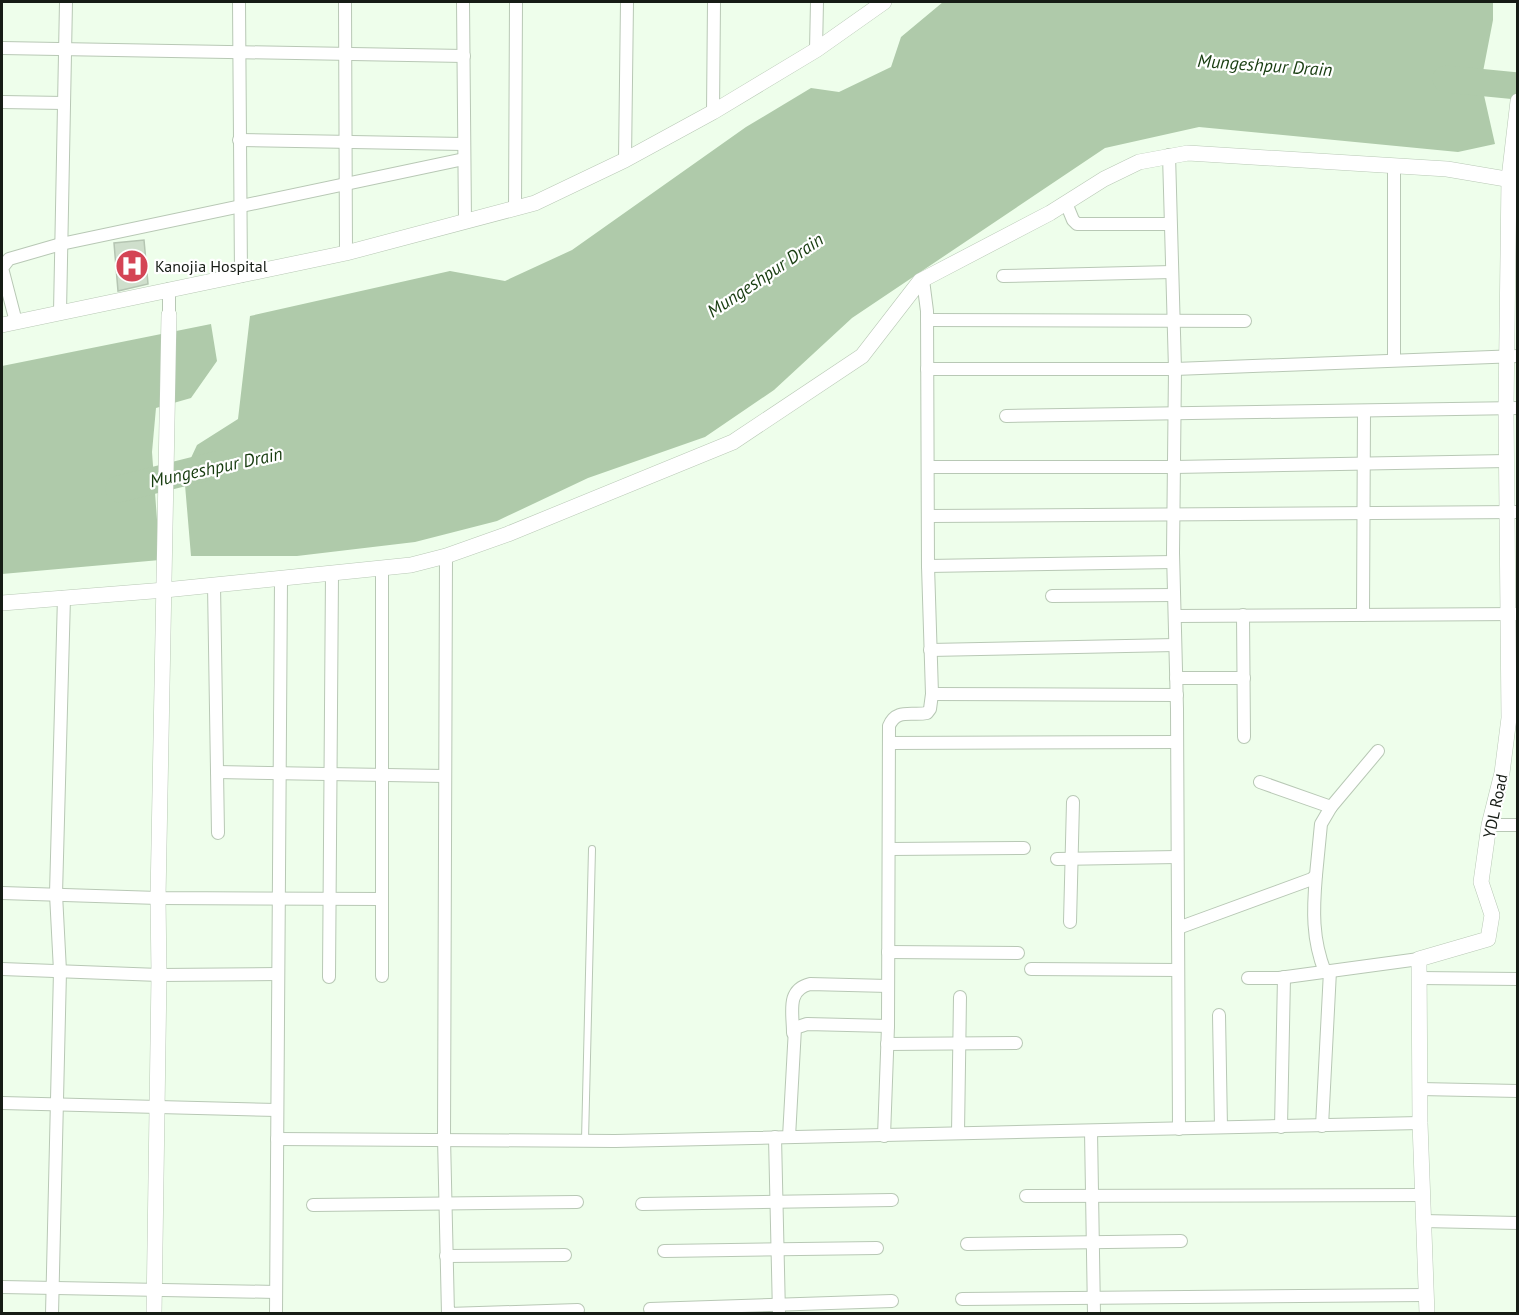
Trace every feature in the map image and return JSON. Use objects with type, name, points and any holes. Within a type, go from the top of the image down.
[{"type":"street","points":[[60,312],[66,2]]},
{"type":"street","points":[[239,2],[241,276]]},
{"type":"street","points":[[345,2],[346,253]]},
{"type":"street","points":[[463,2],[465,222]]},
{"type":"street","points":[[515,209],[516,2]]},
{"type":"street","points":[[625,160],[627,2]]},
{"type":"street","points":[[713,112],[714,2]]},
{"type":"street","points":[[816,50],[817,2]]},
{"type":"street","points":[[464,159],[61,244],[9,259],[4,263],[3,274],[9,323],[346,253],[536,203],[625,160],[713,112],[816,50],[884,2]]},
{"type":"street","points":[[2,48],[239,54],[464,56]]},
{"type":"street","points":[[2,102],[64,103]]},
{"type":"street","name":"YDL Road","points":[[1419,959],[1488,939],[1492,915],[1481,882],[1490,825],[1513,729],[1513,512],[1507,461],[1512,409],[1514,179],[1517,107]]},
{"type":"street","points":[[239,140],[464,144]]},
{"type":"street","points":[[2,603],[382,569],[446,556],[508,534],[733,442],[862,356],[923,280],[1130,166],[1169,155],[1188,153],[1394,165],[1456,170],[1514,179]]},
{"type":"street","points":[[1169,155],[1175,369],[1173,562],[1177,695],[1179,1129]]},
{"type":"street","points":[[1394,165],[1394,360]]},
{"type":"street","points":[[1066,203],[1077,224],[1170,224]]},
{"type":"street","points":[[1003,276],[1172,272]]},
{"type":"street","points":[[884,1136],[888,1026],[889,726],[892,718],[900,714],[927,713],[932,694],[928,566],[927,320],[923,280]]},
{"type":"street","points":[[154,1314],[158,1106],[158,898],[169,289]]},
{"type":"street","points":[[927,320],[1245,321]]},
{"type":"street","points":[[927,369],[1175,369],[1512,356]]},
{"type":"street","points":[[1006,416],[1512,409]]},
{"type":"street","points":[[1363,615],[1364,411]]},
{"type":"street","points":[[929,467],[1174,467],[1507,461]]},
{"type":"street","points":[[929,516],[1513,512]]},
{"type":"street","points":[[446,556],[444,1138],[448,1314],[578,1310]]},
{"type":"street","points":[[928,566],[1173,562]]},
{"type":"street","points":[[382,569],[382,976]]},
{"type":"street","points":[[329,977],[332,574]]},
{"type":"street","points":[[276,1314],[281,579]]},
{"type":"street","points":[[214,585],[218,833]]},
{"type":"street","points":[[1052,596],[1174,595]]},
{"type":"street","points":[[52,1314],[60,971],[56,894],[64,597]]},
{"type":"street","points":[[1175,616],[1512,614]]},
{"type":"street","points":[[1243,615],[1244,737]]},
{"type":"street","points":[[930,650],[1175,645]]},
{"type":"street","points":[[1176,678],[1244,678]]},
{"type":"street","points":[[932,694],[1177,695]]},
{"type":"street","points":[[889,743],[1177,742]]},
{"type":"street","points":[[1322,1126],[1327,972],[1317,952],[1312,917],[1321,824],[1330,807],[1378,751]]},
{"type":"street","points":[[217,772],[445,776]]},
{"type":"street","points":[[1260,782],[1330,807]]},
{"type":"street","points":[[1070,922],[1073,802]]},
{"type":"street","points":[[1490,825],[1518,825]]},
{"type":"street","points":[[890,849],[1024,848]]},
{"type":"street","points":[[1057,859],[1177,857]]},
{"type":"street","points":[[1178,928],[1257,901],[1312,879],[1316,875]]},
{"type":"street","points":[[2,893],[158,898],[382,899]]},
{"type":"street","points":[[888,952],[1018,953]]},
{"type":"street","points":[[1248,978],[1284,977],[1419,959],[1420,1123],[1426,1314]]},
{"type":"street","points":[[2,969],[159,975],[278,974]]},
{"type":"street","points":[[1031,969],[1178,970]]},
{"type":"street","points":[[1281,1127],[1284,977]]},
{"type":"street","points":[[1419,978],[1518,979]]},
{"type":"street","points":[[789,1137],[794,994],[799,987],[810,984],[888,987]]},
{"type":"street","points":[[958,1133],[960,998]]},
{"type":"street","points":[[1219,1015],[1221,1127]]},
{"type":"street","points":[[793,1033],[799,1025],[807,1024],[888,1026]]},
{"type":"street","points":[[887,1044],[1016,1043]]},
{"type":"street","points":[[1420,1089],[1518,1091]]},
{"type":"street","points":[[2,1103],[277,1110]]},
{"type":"street","points":[[277,1139],[444,1138],[585,1141],[1420,1123]]},
{"type":"street","points":[[1090,1131],[1094,1314]]},
{"type":"street","points":[[776,1137],[779,1309]]},
{"type":"street","points":[[1026,1196],[1422,1195]]},
{"type":"street","points":[[642,1204],[777,1200],[892,1200]]},
{"type":"street","points":[[313,1206],[578,1202]]},
{"type":"street","points":[[1423,1221],[1518,1223]]},
{"type":"street","points":[[967,1244],[1181,1241]]},
{"type":"street","points":[[664,1251],[877,1248]]},
{"type":"street","points":[[446,1256],[565,1254]]},
{"type":"street","points":[[2,1287],[276,1292]]},
{"type":"street","points":[[962,1299],[1192,1295],[1426,1295]]},
{"type":"street","points":[[650,1308],[779,1309],[892,1301]]},
{"type":"lane","points":[[585,1141],[592,849]]},
{"type":"water","points":[[943,2],[1493,2],[1493,20],[1481,82],[1495,144],[1458,152],[1199,127],[1105,148],[852,318],[774,390],[705,437],[588,478],[497,521],[415,542],[297,556],[191,556],[184,473],[197,445],[238,419],[250,316],[450,271],[505,281],[572,250],[746,127],[811,88],[839,92],[891,67],[901,37]]},
{"type":"water","points":[[211,324],[217,361],[191,398],[156,408],[152,452],[160,560],[2,574],[2,366]]},
{"type":"building","points":[[144,240],[148,284],[118,291],[114,243]]},
{"type":"waterway","name":"Mungeshpur Drain","points":[[1446,79],[1518,86]]},
{"type":"waterway","name":"Mungeshpur Drain","points":[[119,489],[219,464]]},
{"type":"place","name":"Kanojia Hospital","points":[[132,266]]}]
